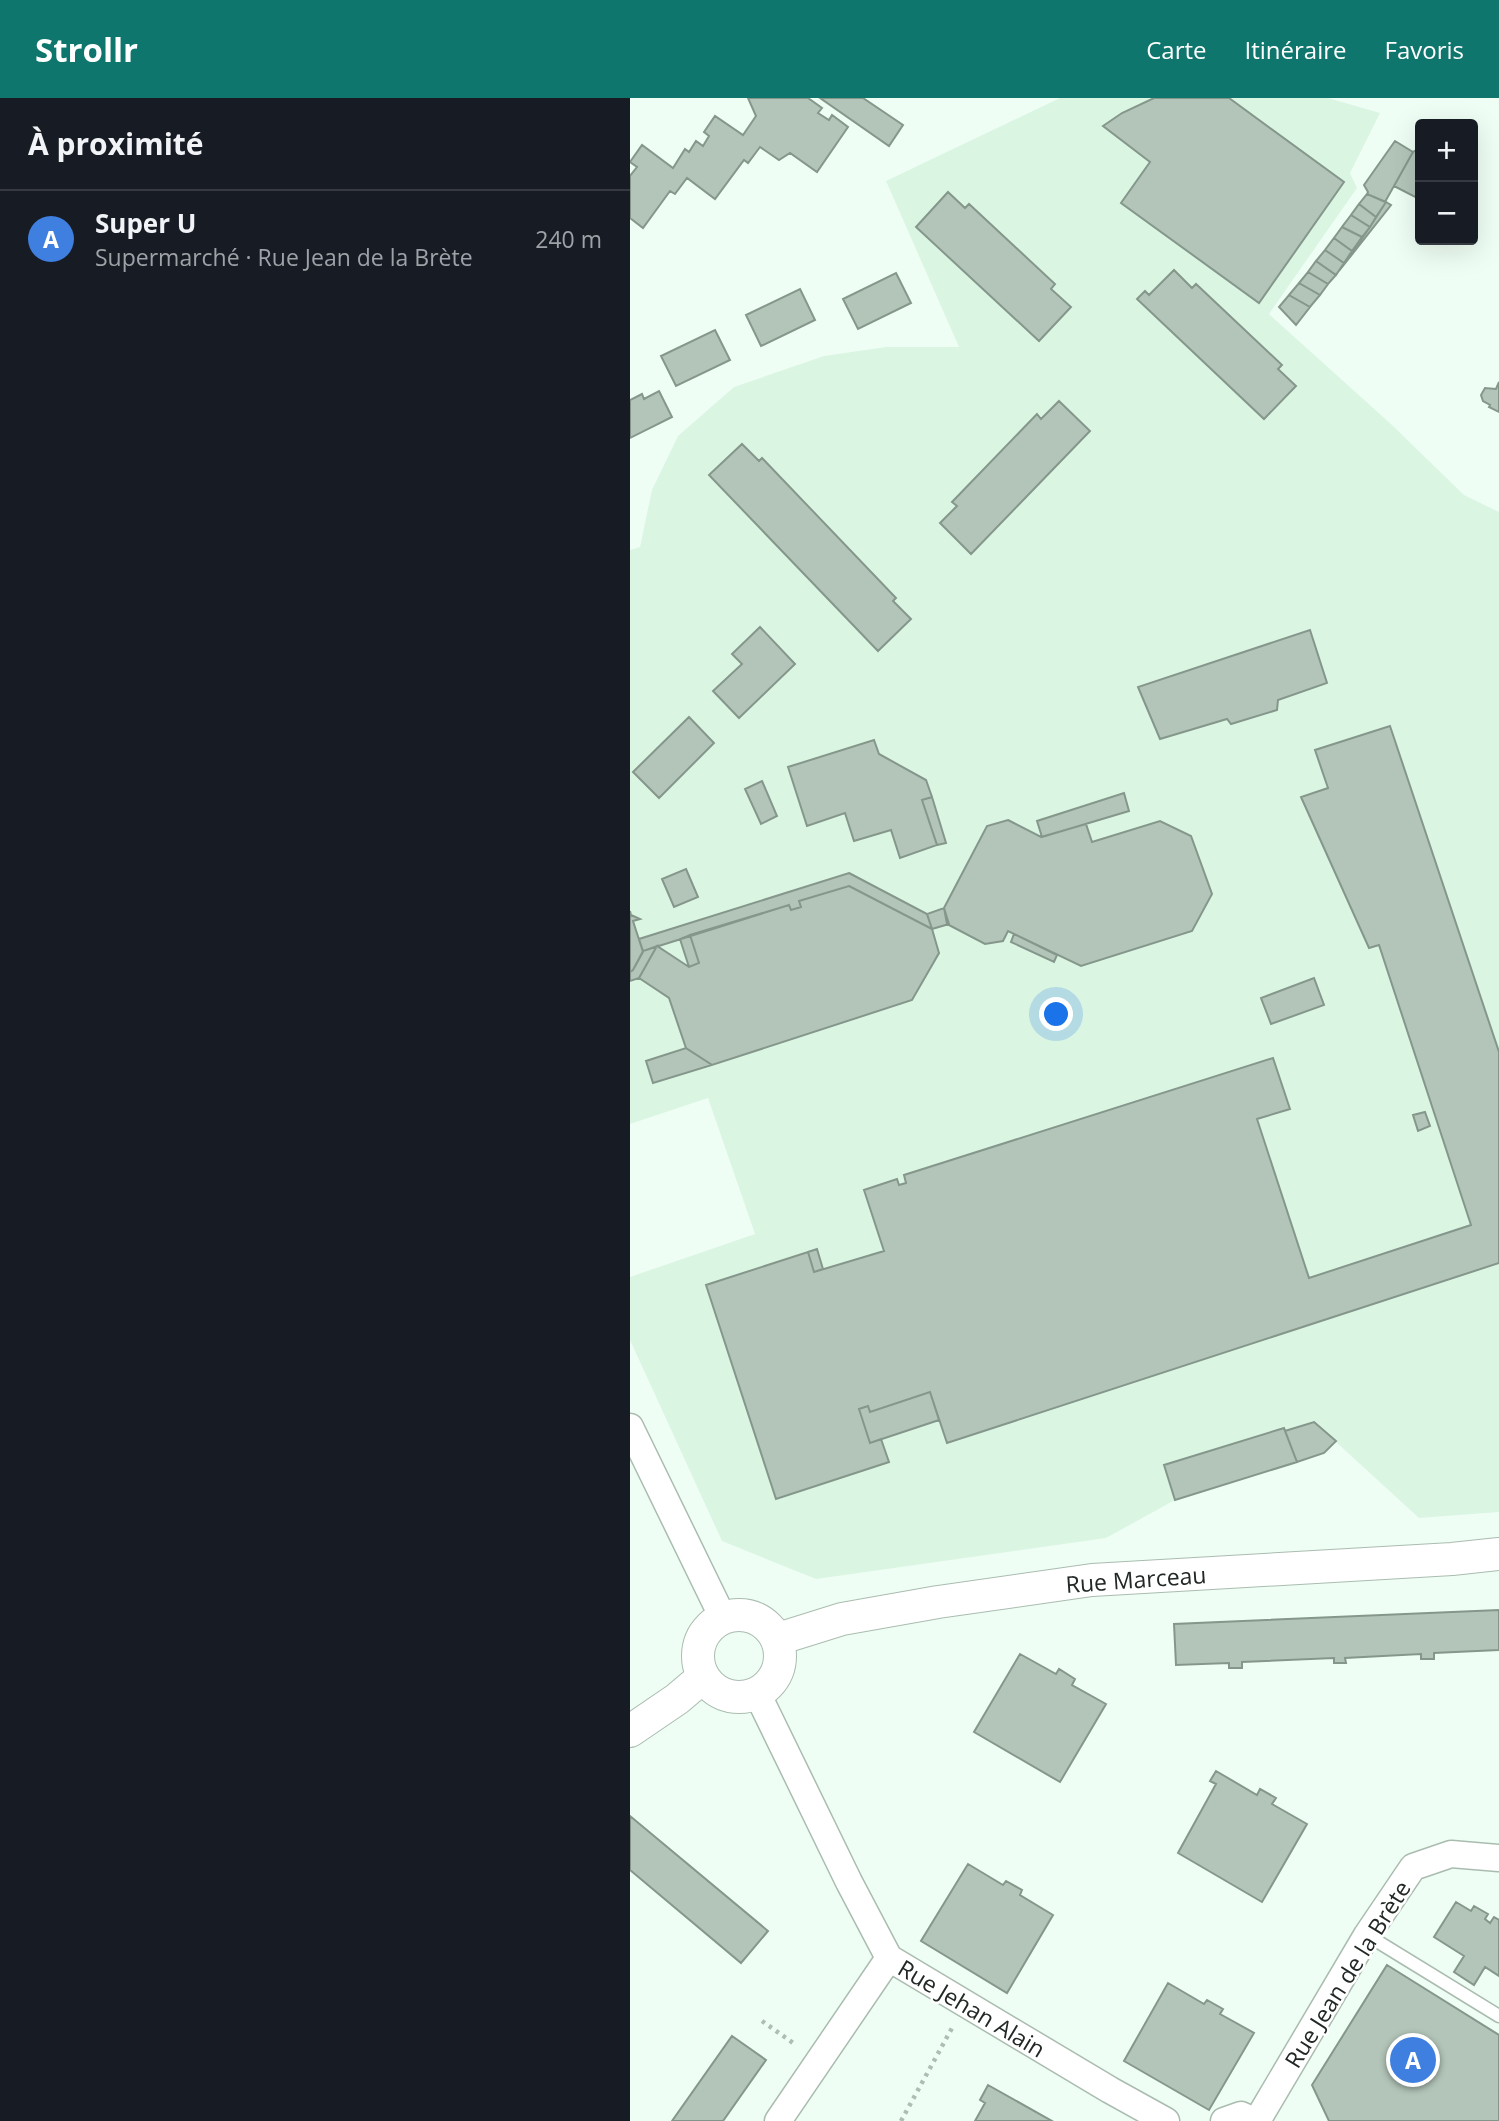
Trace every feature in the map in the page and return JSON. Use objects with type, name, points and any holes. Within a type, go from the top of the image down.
[{"type":"street","points":[[630,1427],[723,1618]]},
{"type":"street","name":"Rue Marceau","points":[[778,1639],[842,1619],[1092,1580],[1439,1560],[1499,1554]]},
{"type":"street","points":[[732,1615],[756,1618],[766,1624],[778,1639],[778,1669],[772,1681],[757,1693],[740,1697],[728,1696],[717,1691],[703,1677],[698,1661],[702,1636],[710,1626],[723,1618],[732,1615]]},
{"type":"street","points":[[630,1731],[677,1699],[703,1677]]},
{"type":"street","name":"Rue Jehan Alain","points":[[757,1693],[889,1958],[1166,2121]]},
{"type":"street","name":"Rue Jean de la Brète","points":[[1255,2121],[1367,1935],[1413,1867],[1451,1854],[1499,1858]]},
{"type":"street","points":[[778,2121],[889,1958]]},
{"type":"street","points":[[1223,2121],[1241,2115],[1255,2121]]},
{"type":"lane","points":[[1367,1935],[1499,2016]]},
{"type":"path","points":[[901,2121],[966,2003]]},
{"type":"path","points":[[762,2021],[787,2039]]},
{"type":"shaded area","points":[[1060,98],[1328,98],[1380,113],[1350,173],[1357,188],[1269,314],[1392,425],[1464,495],[1499,512],[1499,1512],[1419,1518],[1336,1442],[1324,1453],[1175,1500],[1106,1538],[816,1579],[722,1541],[630,1340],[630,1277],[755,1234],[708,1098],[630,1124],[630,550],[640,547],[652,490],[678,436],[734,387],[824,356],[886,347],[959,347],[886,181]]},
{"type":"building","points":[[748,98],[808,98],[822,108],[818,113],[829,120],[832,115],[848,127],[817,172],[790,153],[779,160],[760,147],[748,163],[744,160],[715,199],[687,178],[675,194],[670,191],[643,228],[630,218],[630,176],[637,167],[630,162],[642,145],[673,168],[685,149],[689,152],[696,141],[703,146],[709,136],[704,132],[715,116],[743,135],[756,116]]},
{"type":"building","points":[[820,98],[863,98],[903,125],[889,146]]},
{"type":"building","points":[[1154,98],[1229,98],[1344,182],[1259,303],[1121,203],[1150,162],[1103,126],[1122,113]]},
{"type":"building","points":[[1395,141],[1413,152],[1385,202],[1367,194],[1364,185]]},
{"type":"building","points":[[1415,151],[1415,197],[1394,186]]},
{"type":"building","points":[[948,192],[965,208],[969,204],[1055,284],[1051,289],[1071,307],[1039,341],[916,227]]},
{"type":"building","points":[[1367,194],[1386,202],[1376,217],[1359,204]]},
{"type":"building","points":[[1386,202],[1391,205],[1339,271],[1370,227]]},
{"type":"building","points":[[1359,204],[1376,217],[1370,227],[1351,215]]},
{"type":"building","points":[[1351,215],[1370,227],[1362,237],[1342,227]]},
{"type":"building","points":[[1342,227],[1362,237],[1352,251],[1334,238]]},
{"type":"building","points":[[1334,238],[1352,251],[1344,263],[1325,250]]},
{"type":"building","points":[[1325,250],[1344,263],[1336,275],[1316,261]]},
{"type":"building","points":[[1316,261],[1336,275],[1328,284],[1308,272]]},
{"type":"building","points":[[1174,270],[1192,288],[1196,284],[1282,365],[1278,369],[1296,386],[1264,419],[1137,299],[1145,291],[1149,295]]},
{"type":"building","points":[[1308,272],[1328,284],[1320,295],[1299,283]]},
{"type":"building","points":[[896,273],[911,303],[858,329],[843,299]]},
{"type":"building","points":[[1299,283],[1320,295],[1310,307],[1289,295]]},
{"type":"building","points":[[800,289],[815,320],[761,346],[746,315]]},
{"type":"building","points":[[1289,295],[1310,307],[1296,325],[1279,307]]},
{"type":"building","points":[[715,330],[730,360],[676,386],[661,356]]},
{"type":"building","points":[[1499,382],[1499,412],[1489,407],[1481,395],[1485,388],[1496,389]]},
{"type":"building","points":[[659,391],[672,417],[630,438],[630,400],[642,394],[644,399]]},
{"type":"building","points":[[1059,401],[1090,431],[971,554],[940,523],[957,506],[952,502],[1037,414],[1041,419]]},
{"type":"building","points":[[742,444],[759,461],[762,458],[896,598],[893,601],[911,619],[878,651],[709,475]]},
{"type":"building","points":[[760,627],[795,664],[739,718],[713,691],[742,664],[732,654]]},
{"type":"building","points":[[1310,630],[1327,683],[1278,700],[1277,710],[1231,724],[1227,719],[1160,739],[1138,687]]},
{"type":"building","points":[[689,717],[714,743],[659,798],[633,772]]},
{"type":"building","points":[[1390,726],[1499,1052],[1499,1263],[947,1443],[930,1392],[870,1412],[868,1406],[859,1409],[870,1443],[881,1439],[889,1462],[776,1499],[706,1285],[808,1252],[814,1272],[884,1251],[864,1190],[897,1179],[899,1185],[906,1183],[904,1175],[1273,1058],[1290,1109],[1257,1119],[1309,1278],[1471,1225],[1379,945],[1369,948],[1301,797],[1328,788],[1315,750]]},
{"type":"building","points":[[874,740],[879,754],[926,780],[932,797],[922,800],[937,845],[900,858],[891,830],[854,841],[845,813],[807,826],[788,767]]},
{"type":"building","points":[[762,781],[777,816],[761,824],[745,789]]},
{"type":"building","points":[[1124,793],[1129,811],[1042,837],[1037,821]]},
{"type":"building","points":[[932,797],[946,843],[937,845],[922,800]]},
{"type":"building","points":[[1008,820],[1041,837],[1086,824],[1092,842],[1160,821],[1191,836],[1212,894],[1192,931],[1081,966],[1008,931],[1003,941],[985,944],[947,924],[944,908],[987,826]]},
{"type":"building","points":[[686,869],[698,897],[674,907],[662,879]]},
{"type":"building","points":[[849,873],[927,914],[932,929],[849,886],[799,901],[801,907],[791,910],[789,905],[643,951],[639,939]]},
{"type":"building","points":[[849,886],[932,929],[939,953],[912,1000],[712,1065],[686,1048],[669,998],[639,978],[657,946],[689,967],[699,963],[690,935],[789,905],[791,910],[801,907],[799,901]]},
{"type":"building","points":[[944,908],[949,924],[932,929],[927,914]]},
{"type":"building","points":[[630,911],[631,915],[640,919],[633,921],[643,952],[630,972]]},
{"type":"building","points":[[1014,934],[1057,955],[1054,962],[1011,942]]},
{"type":"building","points":[[690,935],[699,963],[689,967],[680,939]]},
{"type":"building","points":[[657,946],[639,978],[630,981],[630,972],[643,951]]},
{"type":"building","points":[[1314,978],[1324,1005],[1271,1024],[1261,998]]},
{"type":"building","points":[[686,1048],[712,1065],[653,1083],[646,1061]]},
{"type":"building","points":[[1425,1112],[1430,1126],[1418,1131],[1413,1115]]},
{"type":"building","points":[[817,1249],[823,1269],[814,1272],[808,1252]]},
{"type":"building","points":[[930,1392],[939,1420],[870,1443],[859,1409],[868,1406],[870,1412]]},
{"type":"building","points":[[1314,1422],[1336,1441],[1324,1453],[1297,1462],[1285,1431]]},
{"type":"building","points":[[1284,1428],[1297,1462],[1175,1500],[1164,1465]]},
{"type":"building","points":[[1499,1610],[1499,1650],[1434,1653],[1434,1659],[1421,1659],[1421,1654],[1345,1658],[1346,1663],[1334,1663],[1334,1658],[1242,1662],[1242,1668],[1229,1668],[1229,1663],[1176,1665],[1174,1624]]},
{"type":"building","points":[[1020,1654],[1056,1674],[1059,1669],[1075,1679],[1072,1685],[1106,1704],[1060,1782],[974,1732]]},
{"type":"building","points":[[1216,1771],[1257,1795],[1260,1789],[1276,1798],[1272,1804],[1307,1824],[1262,1902],[1178,1853],[1216,1784],[1210,1781]]},
{"type":"building","points":[[630,1816],[768,1931],[741,1963],[630,1870]]},
{"type":"building","points":[[968,1864],[1003,1885],[1006,1881],[1022,1890],[1020,1895],[1053,1915],[1007,1993],[921,1941]]},
{"type":"building","points":[[1456,1902],[1471,1911],[1474,1906],[1488,1914],[1485,1919],[1490,1923],[1494,1917],[1499,1920],[1499,1976],[1485,1967],[1474,1985],[1454,1972],[1464,1956],[1434,1937]]},
{"type":"building","points":[[1387,1965],[1499,2035],[1499,2121],[1329,2121],[1312,2085]]},
{"type":"building","points":[[1168,1983],[1204,2004],[1207,2000],[1223,2009],[1220,2014],[1254,2033],[1209,2110],[1124,2061]]},
{"type":"building","points":[[732,2036],[766,2060],[723,2121],[672,2121]]},
{"type":"building","points":[[988,2085],[1052,2121],[975,2121],[985,2103],[980,2100]]},
{"type":"place","name":"Super U","points":[[1413,2060]]}]
